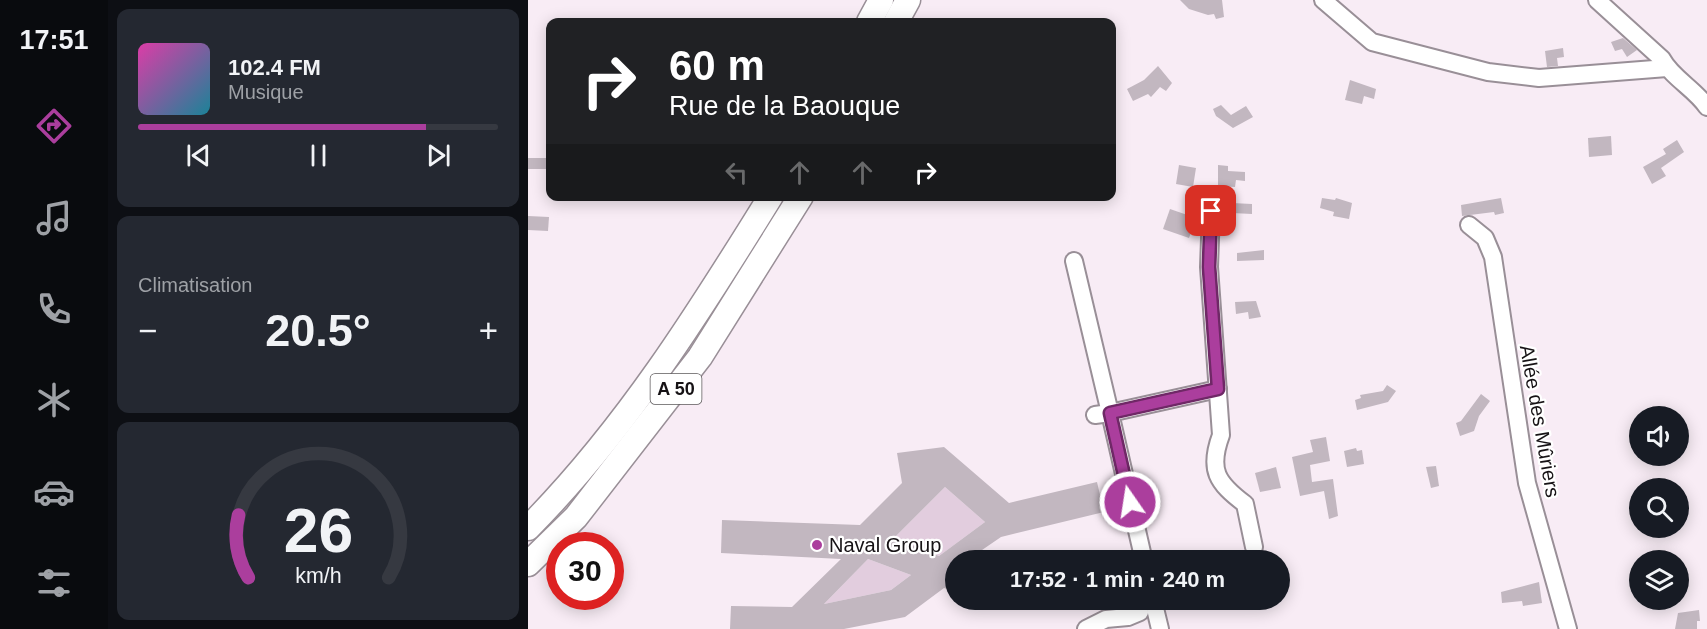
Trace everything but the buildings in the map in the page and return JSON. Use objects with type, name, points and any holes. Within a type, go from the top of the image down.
[{"type":"highway","points":[[871,18],[881,0]]},
{"type":"highway","points":[[898,18],[908,0]]},
{"type":"highway","name":"A 50","points":[[528,528],[563,493],[658,375],[768,201]]},
{"type":"highway","name":"A 50","points":[[528,564],[576,517],[700,357],[798,201]]},
{"type":"street","points":[[1323,0],[1372,42],[1488,72],[1539,78],[1667,68]]},
{"type":"street","points":[[1597,0],[1662,59],[1667,68],[1698,94],[1707,107]]},
{"type":"street","points":[[1211,211],[1209,267],[1221,435],[1215,453],[1216,474],[1225,489],[1245,504],[1254,547]]},
{"type":"street","name":"Allée des Mûriers","points":[[1469,225],[1485,238],[1493,257],[1527,483],[1568,629]]},
{"type":"street","points":[[1074,261],[1103,414],[1141,550]]},
{"type":"street","points":[[1103,414],[1218,389]]},
{"type":"street","points":[[1155,610],[1160,629]]},
{"type":"street","points":[[1086,629],[1106,619],[1128,617],[1140,612]]},
{"type":"shaded area","points":[[945,487],[985,522],[939,556],[894,538]]},
{"type":"shaded area","points":[[868,559],[911,575],[891,590],[824,604]]},
{"type":"place","name":"Naval Group","points":[[817,545]]},
{"type":"route","points":[[1130,502],[1110,413],[1218,389],[1209,267],[1211,211]]}]
